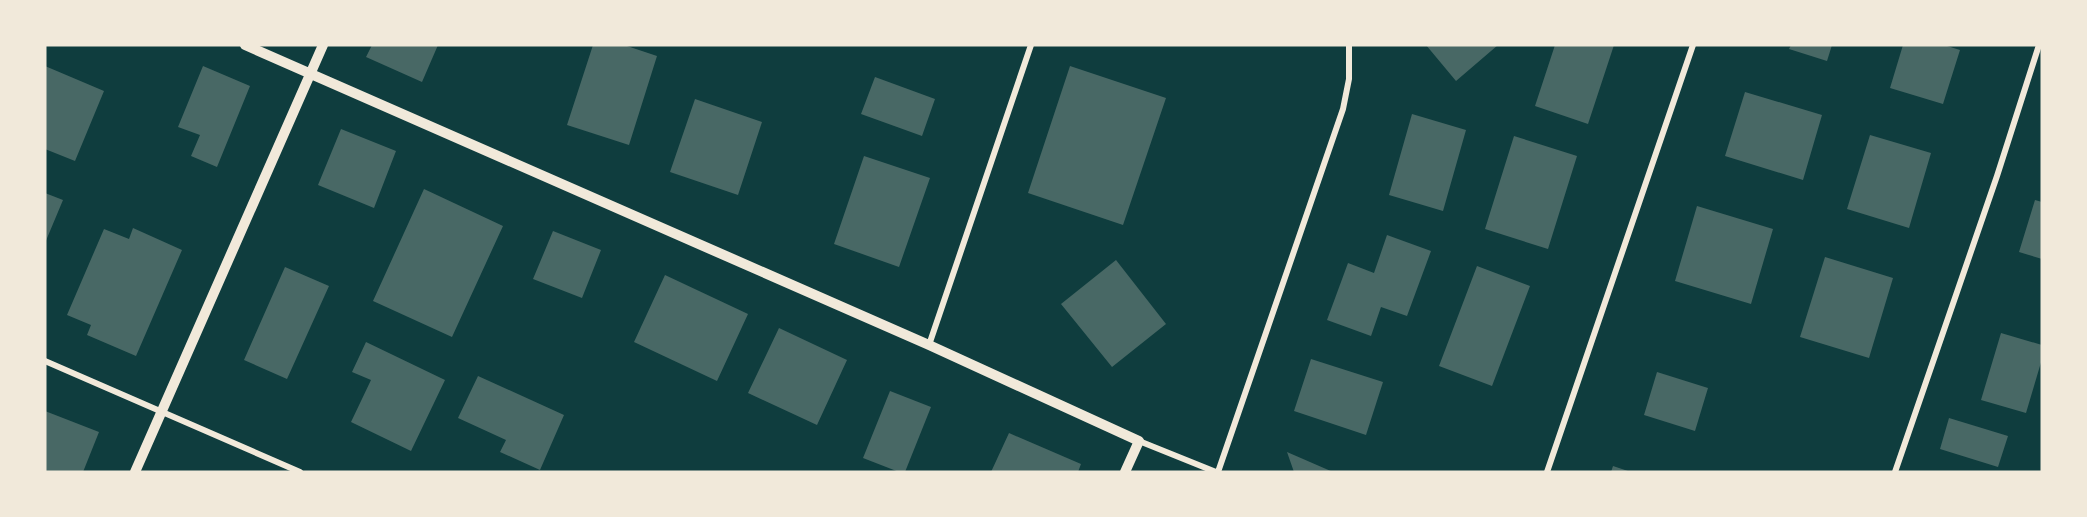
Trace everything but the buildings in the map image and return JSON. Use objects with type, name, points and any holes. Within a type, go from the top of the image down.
[{"type":"street","points":[[245,45],[929,345],[1139,441],[1217,472],[1343,109],[1349,79],[1349,45]]},
{"type":"street","points":[[135,472],[323,45]]},
{"type":"street","points":[[929,345],[1031,45]]},
{"type":"street","points":[[1547,472],[1693,45]]},
{"type":"street","points":[[1896,472],[2039,45]]},
{"type":"street","points":[[45,361],[300,472]]},
{"type":"street","points":[[1125,472],[1139,441]]}]
